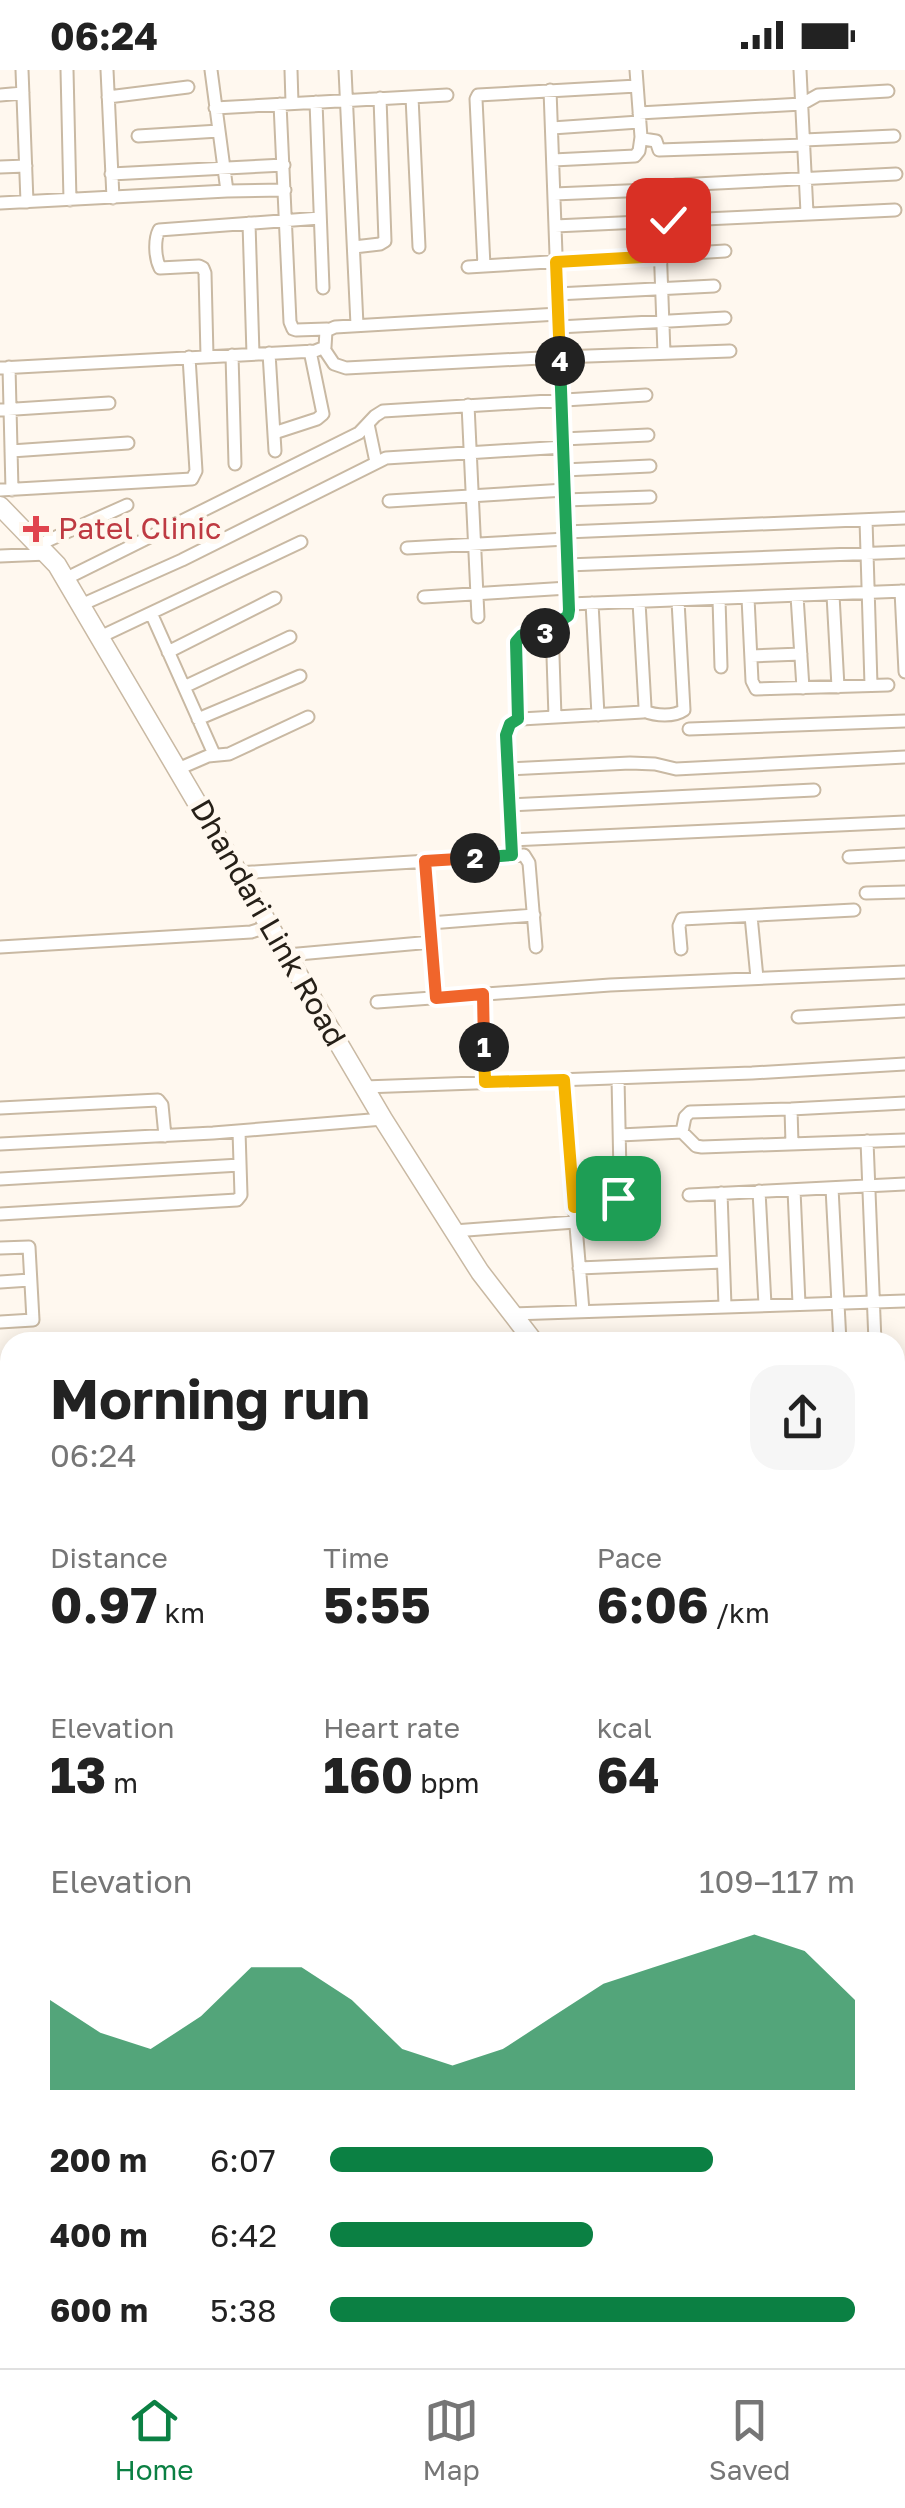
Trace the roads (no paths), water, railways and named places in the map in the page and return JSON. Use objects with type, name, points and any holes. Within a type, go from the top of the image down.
[{"type":"street","points":[[22,70],[27,202]]},
{"type":"street","points":[[67,70],[70,200]]},
{"type":"street","points":[[106,70],[113,198]]},
{"type":"street","points":[[211,70],[227,191]]},
{"type":"street","points":[[291,70],[284,165],[292,326],[296,330],[357,325],[725,318]]},
{"type":"street","points":[[345,70],[357,325]]},
{"type":"street","points":[[553,160],[635,156],[639,152],[636,70]]},
{"type":"street","points":[[800,70],[808,213]]},
{"type":"street","points":[[484,266],[476,97],[484,93],[637,86]]},
{"type":"street","points":[[108,97],[188,87]]},
{"type":"street","points":[[550,90],[569,604],[568,616],[555,623],[552,633],[555,717]]},
{"type":"street","points":[[552,128],[802,104],[818,95],[888,92]]},
{"type":"street","points":[[0,94],[23,94]]},
{"type":"street","points":[[215,108],[447,94]]},
{"type":"street","points":[[412,96],[419,247]]},
{"type":"street","points":[[354,247],[386,241],[380,98]]},
{"type":"street","points":[[316,102],[323,288]]},
{"type":"street","points":[[138,136],[218,131]]},
{"type":"street","points":[[641,136],[656,141],[661,151],[894,136]]},
{"type":"street","points":[[111,174],[284,165]]},
{"type":"street","points":[[0,167],[26,166]]},
{"type":"street","points":[[554,194],[896,174]]},
{"type":"street","points":[[658,189],[664,353]]},
{"type":"street","points":[[0,203],[285,190]]},
{"type":"street","points":[[555,226],[895,210]]},
{"type":"street","points":[[207,356],[205,273],[199,266],[160,268],[157,232],[320,218]]},
{"type":"street","points":[[249,223],[253,354]]},
{"type":"street","points":[[468,266],[725,251]]},
{"type":"street","points":[[558,294],[714,286]]},
{"type":"street","points":[[274,433],[323,414],[317,350],[327,330]]},
{"type":"street","points":[[190,357],[196,471],[192,479],[6,490],[11,451],[5,410],[5,367],[317,350],[346,368],[730,351]]},
{"type":"street","points":[[269,353],[275,451]]},
{"type":"street","points":[[232,355],[235,464]]},
{"type":"street","points":[[66,579],[359,433],[378,413],[646,395]]},
{"type":"street","points":[[5,410],[109,403]]},
{"type":"street","points":[[468,404],[478,617]]},
{"type":"street","points":[[368,424],[376,462]]},
{"type":"street","points":[[80,604],[182,560],[386,458],[648,435]]},
{"type":"street","points":[[11,451],[128,443]]},
{"type":"street","points":[[564,470],[650,466]]},
{"type":"street","points":[[389,501],[471,496],[650,496]]},
{"type":"street","points":[[0,556],[43,549],[127,506]]},
{"type":"street","name":"Dhandari Link Road","points":[[3,512],[43,549],[66,579],[383,1119],[480,1272],[526,1332]]},
{"type":"street","points":[[407,548],[905,518]]},
{"type":"street","points":[[866,520],[871,686]]},
{"type":"street","points":[[100,637],[300,542]]},
{"type":"street","points":[[567,565],[905,552]]},
{"type":"street","points":[[424,597],[568,588]]},
{"type":"street","points":[[569,604],[903,591],[905,672]]},
{"type":"street","points":[[833,595],[838,687]]},
{"type":"street","points":[[797,596],[803,688]]},
{"type":"street","points":[[168,652],[276,598]]},
{"type":"street","points":[[748,598],[752,681],[756,689],[888,685]]},
{"type":"street","points":[[720,600],[721,666]]},
{"type":"street","points":[[512,855],[506,735],[510,724],[518,719],[644,710],[659,715],[684,710],[678,601]]},
{"type":"street","points":[[639,602],[644,710]]},
{"type":"street","points":[[592,604],[598,715]]},
{"type":"street","points":[[151,613],[214,754]]},
{"type":"street","points":[[518,719],[516,642],[522,635],[552,633]]},
{"type":"street","points":[[184,687],[290,637]]},
{"type":"street","points":[[750,656],[801,654]]},
{"type":"street","points":[[198,719],[300,676]]},
{"type":"street","points":[[178,770],[214,754],[229,754],[308,716]]},
{"type":"street","points":[[689,730],[905,720]]},
{"type":"street","points":[[508,769],[630,763],[676,769],[905,757]]},
{"type":"street","points":[[509,804],[814,790]]},
{"type":"street","points":[[511,840],[905,822]]},
{"type":"street","points":[[850,857],[905,854]]},
{"type":"street","points":[[238,873],[527,857],[536,948]]},
{"type":"street","points":[[425,861],[436,998]]},
{"type":"street","points":[[866,894],[905,892]]},
{"type":"street","points":[[681,949],[682,920],[854,910]]},
{"type":"street","points":[[430,923],[534,916]]},
{"type":"street","points":[[751,916],[757,978]]},
{"type":"street","points":[[0,947],[251,932],[270,926]]},
{"type":"street","points":[[287,955],[432,942]]},
{"type":"street","points":[[377,1002],[610,985],[905,972]]},
{"type":"street","points":[[483,994],[485,1082]]},
{"type":"street","points":[[798,1017],[905,1011]]},
{"type":"street","points":[[364,1087],[905,1064]]},
{"type":"street","points":[[574,1207],[618,1198],[618,1078]]},
{"type":"street","points":[[564,1080],[583,1311]]},
{"type":"street","points":[[0,1108],[158,1100],[165,1136]]},
{"type":"street","points":[[682,1132],[690,1112],[905,1103]]},
{"type":"street","points":[[790,1110],[792,1144]]},
{"type":"street","points":[[0,1144],[383,1119]]},
{"type":"street","points":[[0,1214],[237,1200],[241,1196],[239,1131]]},
{"type":"street","points":[[620,1134],[682,1132],[702,1147],[905,1140]]},
{"type":"street","points":[[867,1142],[874,1332]]},
{"type":"street","points":[[0,1179],[240,1165]]},
{"type":"street","points":[[689,1194],[905,1184]]},
{"type":"street","points":[[832,1188],[840,1332]]},
{"type":"street","points":[[794,1190],[799,1304]]},
{"type":"street","points":[[759,1191],[765,1304]]},
{"type":"street","points":[[721,1193],[725,1306]]},
{"type":"street","points":[[454,1231],[575,1222]]},
{"type":"street","points":[[0,1248],[29,1247],[33,1320],[0,1322]]},
{"type":"street","points":[[579,1268],[724,1262]]},
{"type":"street","points":[[0,1282],[30,1280]]},
{"type":"street","points":[[512,1314],[905,1301]]},
{"type":"place","name":"Patel Clinic","points":[[36,529]]}]
